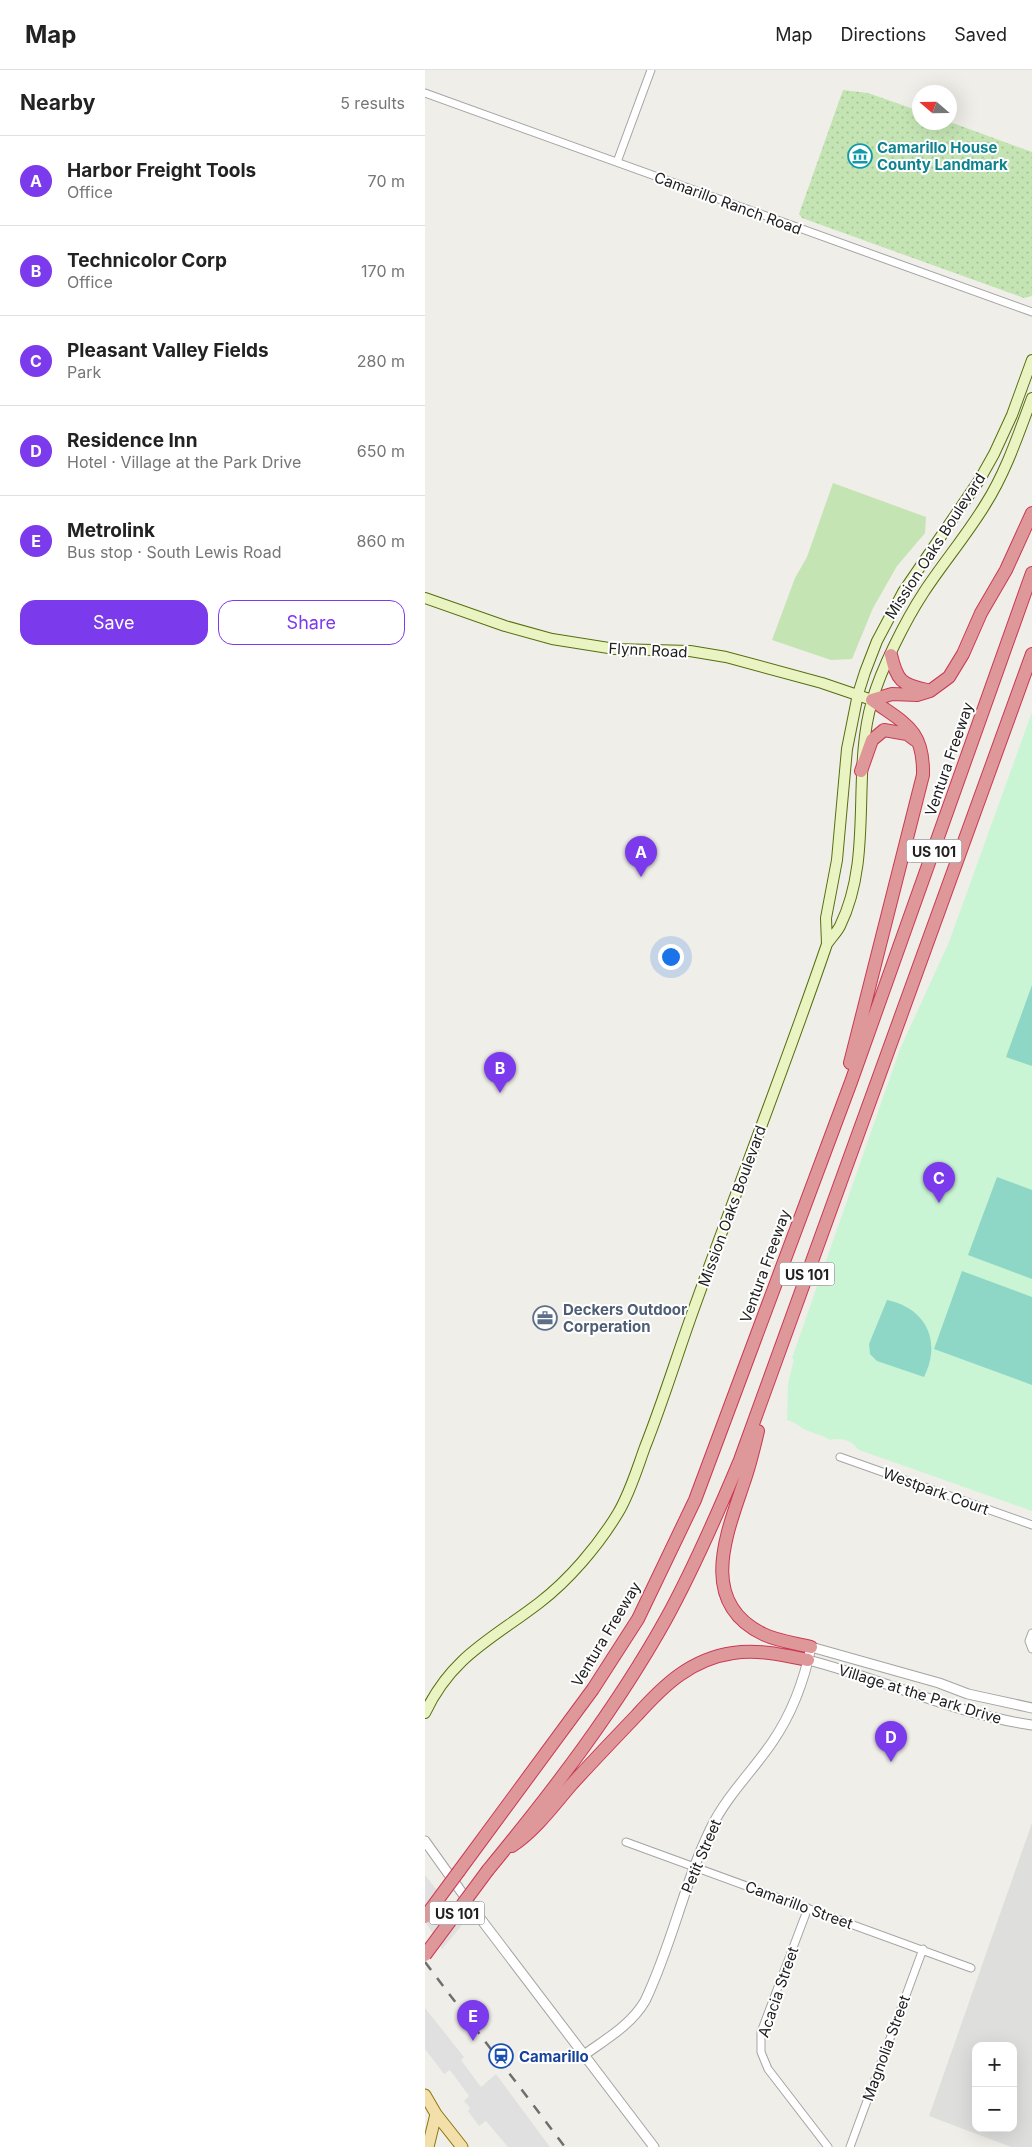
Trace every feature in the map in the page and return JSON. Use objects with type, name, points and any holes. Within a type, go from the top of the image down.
[{"type":"highway","points":[[872,700],[892,694],[917,695],[929,691],[949,677],[963,654],[981,613],[1006,570],[1032,513]]},
{"type":"highway","name":"Ventura Freeway","points":[[425,1917],[593,1690],[638,1619],[695,1500],[834,1129],[1032,573]]},
{"type":"highway","name":"US 101","points":[[425,1955],[488,1870],[567,1770],[611,1707],[665,1621],[714,1522],[775,1363],[1032,654]]},
{"type":"highway","points":[[891,655],[894,670],[903,682],[911,687],[929,691]]},
{"type":"highway","points":[[834,1129],[921,784],[923,757],[919,743],[904,722],[872,700]]},
{"type":"highway","points":[[861,771],[872,740],[884,730],[907,734],[919,743]]},
{"type":"highway","points":[[775,1363],[748,1470],[723,1546],[721,1570],[726,1592],[735,1610],[752,1628],[764,1634],[811,1647]]},
{"type":"highway","points":[[502,1854],[528,1835],[601,1752],[661,1688],[678,1674],[709,1658],[733,1653],[767,1652],[808,1660]]},
{"type":"highway","points":[[425,1906],[459,1871]]},
{"type":"main road","name":"Mission Oaks Boulevard","points":[[827,944],[826,918],[837,860],[847,749],[858,694],[877,641],[895,605],[918,567],[980,479],[994,454],[1012,415],[1032,360]]},
{"type":"main road","name":"Mission Oaks Boulevard","points":[[425,1713],[441,1684],[457,1665],[480,1644],[540,1602],[555,1589],[604,1534],[619,1511],[650,1435],[697,1300],[749,1162],[827,944],[840,926],[853,889],[859,842],[861,771],[865,728],[872,700],[891,655],[923,593],[985,505],[1002,476],[1032,398]]},
{"type":"main road","name":"Flynn Road","points":[[425,598],[505,626],[552,639],[600,647],[690,651],[726,657],[755,663],[872,700]]},
{"type":"main road","points":[[425,2095],[436,2114],[462,2147]]},
{"type":"main road","points":[[425,2131],[436,2114]]},
{"type":"main road","points":[[428,2147],[436,2114]]},
{"type":"street","points":[[617,162],[651,70]]},
{"type":"street","name":"Camarillo Ranch Road","points":[[425,93],[1032,312]]},
{"type":"street","name":"Westpark Court","points":[[840,1457],[1032,1525]]},
{"type":"street","points":[[1032,1633],[1029,1641],[1032,1649]]},
{"type":"street","name":"Petit Street","points":[[583,2055],[623,2027],[641,2009],[650,1991],[694,1867],[712,1825],[727,1800],[772,1742],[785,1721],[797,1692],[811,1647]]},
{"type":"street","name":"Village at the Park Drive","points":[[811,1647],[939,1683],[968,1694],[1032,1708]]},
{"type":"street","name":"Village at the Park Drive","points":[[808,1660],[983,1715],[1032,1725]]},
{"type":"street","points":[[425,1840],[479,1918],[654,2147]]},
{"type":"street","name":"Camarillo Street","points":[[626,1842],[971,1968]]},
{"type":"street","name":"Acacia Street","points":[[808,1908],[761,2032],[761,2052],[768,2069],[828,2147]]},
{"type":"street","name":"Magnolia Street","points":[[850,2147],[923,1949]]},
{"type":"shaded area","points":[[1032,1823],[1032,2147],[1011,2147],[929,2116]]},
{"type":"shaded area","points":[[425,1875],[463,1924],[442,1949],[425,1921]]},
{"type":"shaded area","points":[[425,2008],[464,2057],[461,2060],[481,2087],[496,2074],[550,2147],[508,2147],[486,2121],[479,2126],[468,2111],[470,2108],[464,2101],[469,2096],[450,2070],[444,2074],[425,2049]]},
{"type":"green space","points":[[843,90],[868,93],[912,109],[912,130],[957,130],[957,125],[1032,152],[1032,296],[1024,298],[802,218],[799,214]]},
{"type":"green space","points":[[833,483],[926,517],[925,533],[897,566],[873,608],[852,659],[831,660],[772,640],[795,578],[807,557]]},
{"type":"green space","points":[[1032,712],[1032,1511],[859,1450],[846,1440],[830,1440],[787,1420],[788,1384],[794,1359],[792,1358],[900,1049],[949,942]]},
{"type":"green space","points":[[1032,985],[1032,1066],[1006,1057]]},
{"type":"green space","points":[[997,1177],[1032,1190],[1032,1279],[968,1255]]},
{"type":"green space","points":[[962,1271],[1032,1297],[1032,1385],[934,1349]]},
{"type":"green space","points":[[887,1300],[912,1310],[921,1318],[927,1328],[931,1351],[924,1377],[877,1361],[870,1354],[869,1344]]},
{"type":"railway","points":[[425,1962],[565,2147]]},
{"type":"place","name":"Camarillo House County Landmark","points":[[860,156]]},
{"type":"place","name":"Harbor Freight Tools","points":[[641,877]]},
{"type":"place","name":"Technicolor Corp","points":[[500,1093]]},
{"type":"place","name":"Pleasant Valley Fields","points":[[939,1203]]},
{"type":"place","name":"Deckers Outdoor Corperation","points":[[545,1318]]},
{"type":"place","name":"Residence Inn","points":[[891,1762]]},
{"type":"place","name":"Metrolink","points":[[473,2041]]},
{"type":"place","name":"Camarillo","points":[[501,2056]]}]
